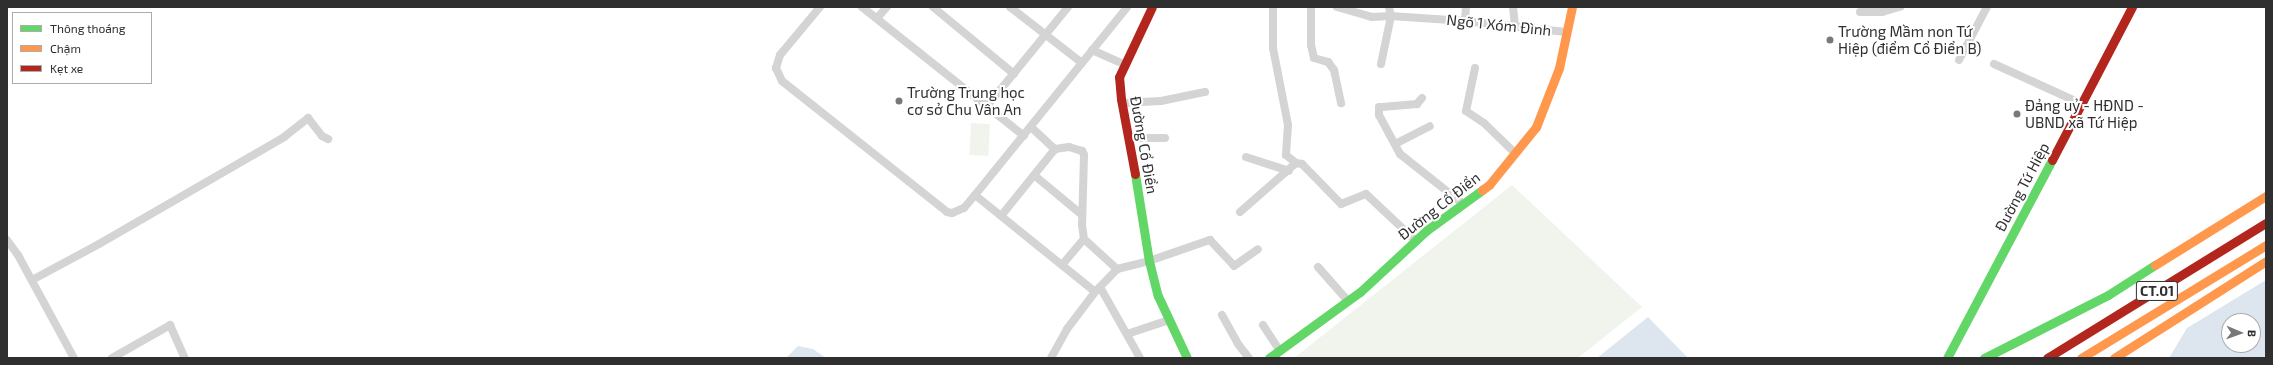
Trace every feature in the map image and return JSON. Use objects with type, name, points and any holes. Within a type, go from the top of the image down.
[{"type":"main road","name":"Đường Cổ Điển","points":[[1152,7],[1119,77],[1122,103],[1149,261],[1158,296],[1187,358]]},
{"type":"main road","name":"Đường Cổ Điển","points":[[1269,358],[1348,300],[1415,240],[1489,185],[1536,127],[1559,68],[1572,7]]},
{"type":"main road","name":"Đường Tứ Hiệp","points":[[1947,358],[2132,7]]},
{"type":"main road","points":[[1984,358],[2108,295],[2266,196]]},
{"type":"main road","name":"CT.01","points":[[2047,358],[2266,223]]},
{"type":"main road","name":"CT.01","points":[[2081,358],[2266,245]]},
{"type":"main road","points":[[2114,358],[2266,261]]},
{"type":"street","points":[[820,7],[780,55],[776,68],[782,81],[947,212],[957,212],[975,195],[1127,7]]},
{"type":"street","points":[[862,7],[1024,136]]},
{"type":"street","points":[[877,18],[887,7]]},
{"type":"street","points":[[933,7],[1014,74]]},
{"type":"street","points":[[1010,7],[1082,64]]},
{"type":"street","points":[[987,106],[1068,7]]},
{"type":"street","points":[[1273,7],[1273,48],[1288,125],[1286,155],[1296,163],[1302,164],[1341,204],[1366,194],[1415,240]]},
{"type":"street","points":[[1311,7],[1311,45],[1314,58],[1328,62],[1334,70],[1341,104]]},
{"type":"street","name":"Ngõ 1 Xóm Đình","points":[[1337,7],[1372,17],[1391,16],[1465,20],[1566,32]]},
{"type":"street","points":[[1381,64],[1391,16],[1389,7]]},
{"type":"street","name":"Ngõ 1 Xóm Đình","points":[[1465,20],[1466,7]]},
{"type":"street","name":"Ngõ 1 Xóm Đình","points":[[1513,7],[1515,26]]},
{"type":"street","points":[[1860,12],[1882,12],[1900,7]]},
{"type":"street","points":[[1959,60],[1987,7]]},
{"type":"street","points":[[1092,50],[1125,65]]},
{"type":"street","points":[[1994,64],[2082,104]]},
{"type":"street","points":[[1475,68],[1466,111],[1484,123],[1515,153]]},
{"type":"street","points":[[1122,103],[1161,101],[1205,92]]},
{"type":"street","points":[[1422,98],[1417,104],[1379,107],[1380,115],[1400,154],[1463,204]]},
{"type":"street","points":[[32,280],[99,244],[284,136],[308,118],[328,139]]},
{"type":"street","points":[[1395,144],[1430,126]]},
{"type":"street","points":[[1031,127],[1055,150]]},
{"type":"street","points":[[1129,138],[1165,138]]},
{"type":"street","points":[[1001,216],[1055,150],[1069,147],[1082,151],[1084,155],[1082,215],[1084,238],[1117,269]]},
{"type":"street","points":[[1246,157],[1289,171]]},
{"type":"street","points":[[1240,212],[1289,171],[1296,163]]},
{"type":"street","points":[[1034,175],[1082,215]]},
{"type":"street","points":[[975,195],[1062,265],[1097,289],[1127,334],[1140,358]]},
{"type":"street","points":[[1062,265],[1084,238]]},
{"type":"street","points":[[7,240],[32,280],[74,358]]},
{"type":"street","points":[[1050,358],[1067,329],[1097,289],[1117,269],[1149,261],[1210,240],[1234,266],[1258,249]]},
{"type":"street","points":[[1318,266],[1348,300]]},
{"type":"street","points":[[1222,315],[1238,344],[1249,358]]},
{"type":"street","points":[[1127,334],[1169,320]]},
{"type":"street","points":[[112,358],[170,325],[185,358]]},
{"type":"street","points":[[1263,325],[1279,350]]},
{"type":"shaded area","points":[[971,123],[990,124],[988,156],[969,155]]},
{"type":"shaded area","points":[[1512,185],[1642,307],[1578,358],[1294,358]]},
{"type":"shaded area","points":[[2266,280],[2266,358],[2169,358],[2187,328]]},
{"type":"shaded area","points":[[1648,317],[1688,358],[1597,358]]},
{"type":"shaded area","points":[[798,346],[813,349],[826,358],[786,358]]},
{"type":"traffic: fast","points":[[1947,358],[2052,160]]},
{"type":"traffic: fast","points":[[1135,174],[1149,261],[1158,296],[1187,358]]},
{"type":"traffic: fast","points":[[1269,358],[1360,292],[1427,230],[1482,190]]},
{"type":"traffic: fast","points":[[1984,358],[2108,295],[2155,265]]},
{"type":"traffic: slow","points":[[1482,190],[1489,185],[1536,127],[1559,68],[1572,7]]},
{"type":"traffic: slow","points":[[2155,265],[2266,196]]},
{"type":"traffic: slow","points":[[2081,358],[2266,245]]},
{"type":"traffic: slow","points":[[2114,358],[2266,261]]},
{"type":"traffic: jam","points":[[1135,174],[1121,99],[1119,77],[1152,7]]},
{"type":"traffic: jam","points":[[2052,160],[2132,7]]},
{"type":"traffic: jam","points":[[2047,358],[2266,223]]},
{"type":"place","name":"Trường Mầm non Tứ Hiệp (điểm Cổ Điển B)","points":[[1830,40]]},
{"type":"place","name":"Trường Trung học cơ sở Chu Vân An","points":[[899,101]]},
{"type":"place","name":"Đảng uỷ - HĐND - UBND xã Tứ Hiệp","points":[[2017,114]]}]
